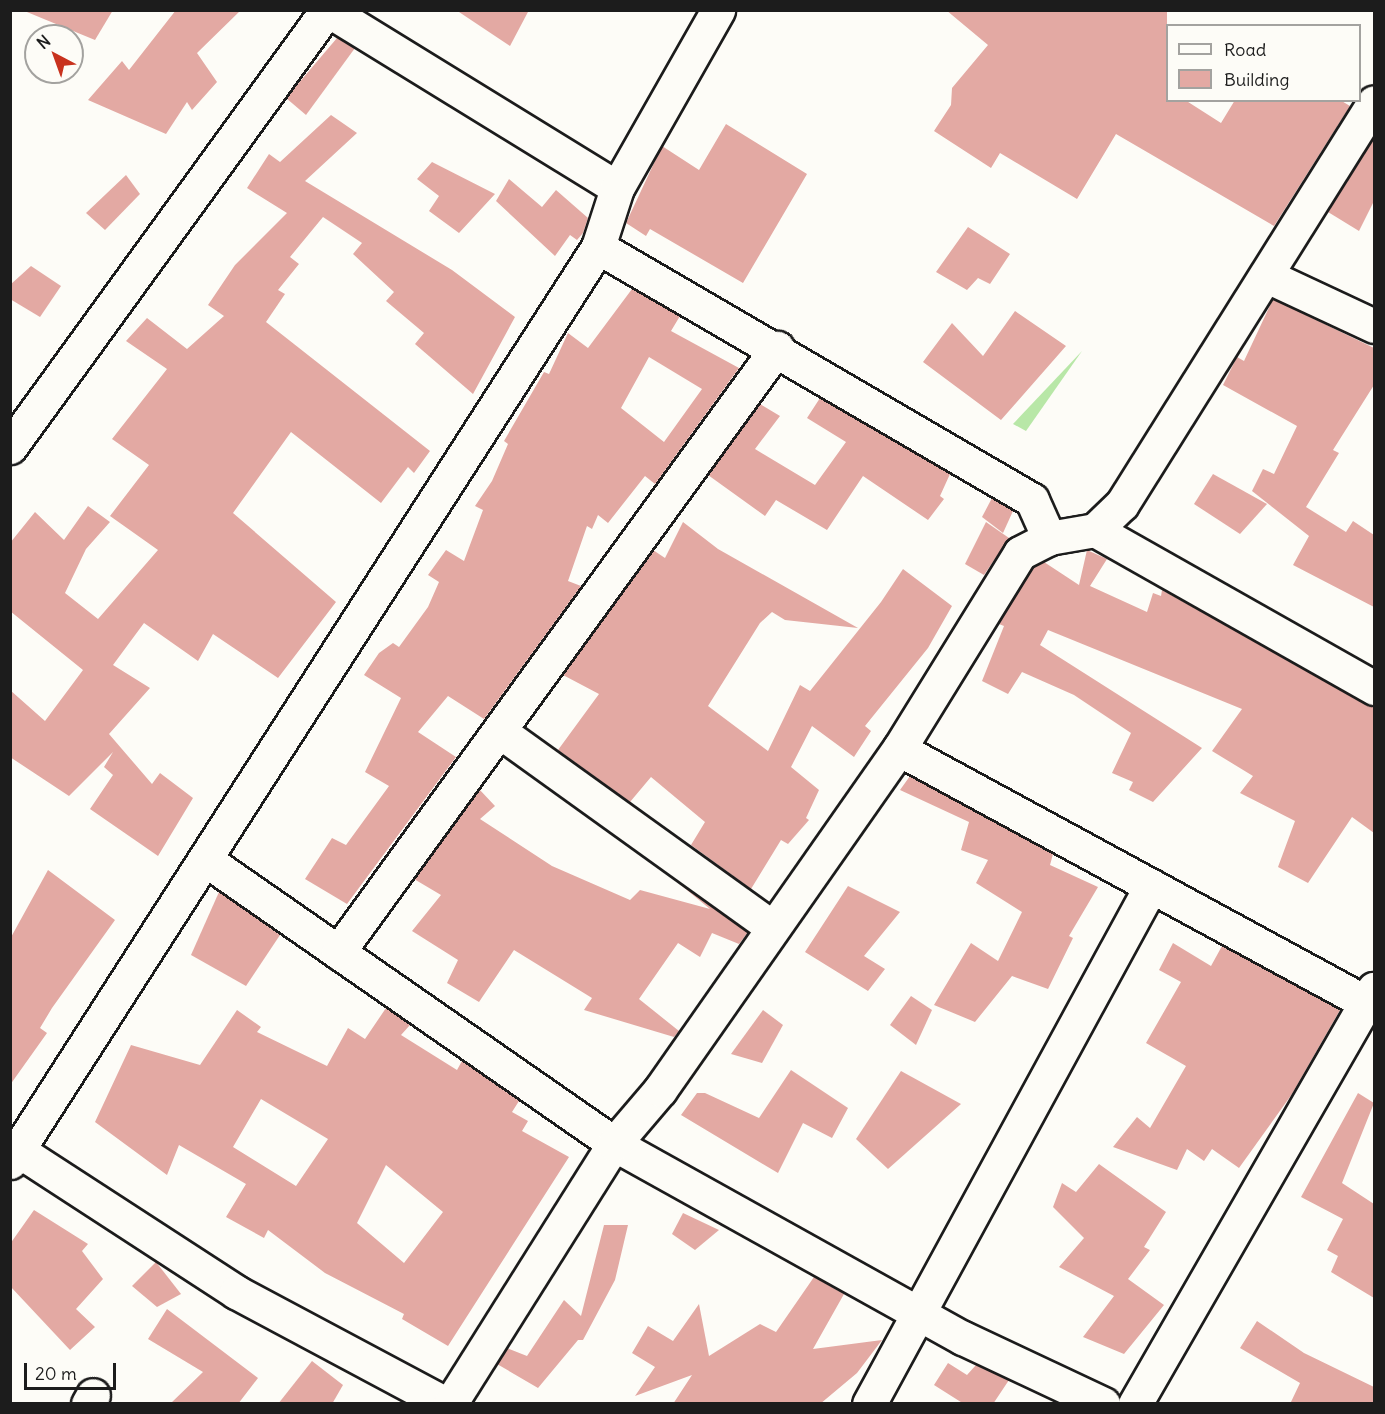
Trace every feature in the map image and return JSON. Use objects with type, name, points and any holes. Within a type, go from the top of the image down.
[{"type":"street","points":[[10,447],[328,10],[617,188]]},
{"type":"street","points":[[718,10],[617,188],[598,247],[206,860],[13,1152],[236,1292],[448,1404],[614,1144],[660,1090],[771,927],[899,749],[1020,553],[1049,538],[1095,530],[1122,504],[1374,103]]},
{"type":"street","points":[[598,247],[777,348],[1032,500],[1049,538]]},
{"type":"street","points":[[1267,276],[1374,326]]},
{"type":"street","points":[[338,952],[502,733],[777,348]]},
{"type":"street","points":[[1095,530],[1374,688]]},
{"type":"street","points":[[502,733],[771,927]]},
{"type":"street","points":[[899,749],[1151,886],[1372,999],[1135,1404]]},
{"type":"street","points":[[206,860],[614,1144],[922,1316],[1103,1404]]},
{"type":"street","points":[[869,1404],[922,1316],[1151,886]]},
{"type":"green space","points":[[1082,351],[1026,431],[1013,424]]},
{"type":"building","points":[[22,10],[113,10],[95,40],[84,35],[84,24],[56,24]]},
{"type":"building","points":[[176,10],[241,10],[197,53],[217,82],[192,110],[187,102],[166,134],[88,100],[122,61],[129,70]]},
{"type":"building","points":[[456,10],[529,10],[510,46]]},
{"type":"building","points":[[946,10],[1167,10],[1166,102],[1188,102],[1221,123],[1234,102],[1343,102],[1350,106],[1274,226],[1116,134],[1077,199],[1000,153],[991,168],[934,131],[951,105],[952,88],[988,45]]},
{"type":"building","points":[[337,38],[355,48],[306,115],[286,98]]},
{"type":"building","points":[[331,115],[357,133],[305,181],[452,270],[515,317],[473,394],[415,344],[424,333],[386,301],[394,292],[353,254],[362,243],[323,217],[290,257],[299,264],[278,290],[285,294],[266,322],[430,451],[414,473],[408,467],[381,503],[291,432],[233,513],[336,602],[278,678],[213,634],[198,661],[144,623],[113,665],[150,688],[109,734],[152,784],[160,773],[193,798],[158,856],[90,809],[113,775],[104,767],[113,752],[69,796],[10,757],[10,690],[45,721],[83,670],[10,611],[10,543],[35,512],[64,540],[88,506],[110,522],[86,549],[65,593],[98,619],[158,550],[110,516],[149,465],[112,439],[167,369],[126,341],[147,318],[187,349],[224,316],[208,305],[235,265],[287,213],[247,188],[269,154],[280,162]]},
{"type":"building","points":[[726,124],[807,174],[743,283],[650,229],[646,236],[626,223],[662,146],[699,170]]},
{"type":"building","points":[[1374,137],[1374,201],[1359,231],[1328,212]]},
{"type":"building","points":[[432,162],[495,194],[459,233],[429,211],[439,196],[417,179]]},
{"type":"building","points":[[126,175],[140,194],[105,230],[86,213]]},
{"type":"building","points":[[509,179],[542,207],[556,190],[588,218],[583,233],[577,240],[570,235],[555,256],[496,201]]},
{"type":"building","points":[[968,227],[1010,254],[990,284],[978,278],[967,290],[936,272]]},
{"type":"building","points":[[31,266],[61,286],[40,317],[10,299],[10,285]]},
{"type":"building","points":[[632,289],[680,316],[671,331],[739,368],[655,484],[645,476],[608,523],[598,515],[592,529],[587,526],[568,581],[581,586],[484,719],[448,696],[418,732],[456,757],[347,904],[305,879],[332,838],[346,845],[389,786],[365,772],[401,698],[364,675],[379,653],[393,643],[399,647],[428,607],[439,582],[428,575],[446,550],[464,561],[483,510],[475,506],[492,481],[508,444],[504,441],[544,372],[549,374],[568,333],[588,348]],"holes":[[[649,357],[702,389],[664,442],[621,408]]]},
{"type":"building","points":[[1273,299],[1374,348],[1374,385],[1333,450],[1339,453],[1306,507],[1346,532],[1353,521],[1374,535],[1374,607],[1293,565],[1309,536],[1252,491],[1263,469],[1274,474],[1297,426],[1223,385],[1237,357],[1244,361]]},
{"type":"building","points":[[1015,311],[1066,346],[1001,420],[923,362],[952,323],[983,356]]},
{"type":"building","points":[[820,398],[950,474],[940,496],[944,499],[928,520],[863,476],[827,530],[776,500],[765,516],[708,475],[760,404],[780,416],[755,449],[815,485],[846,442],[807,418]]},
{"type":"building","points":[[1213,474],[1267,504],[1240,534],[1194,504]]},
{"type":"building","points":[[992,498],[1013,511],[1003,533],[982,517]]},
{"type":"building","points":[[683,522],[718,549],[858,628],[785,620],[772,612],[760,623],[708,706],[768,751],[800,685],[810,691],[881,602],[903,569],[952,606],[928,648],[865,726],[871,731],[854,757],[812,726],[791,767],[819,790],[806,818],[809,820],[788,844],[781,840],[751,889],[691,845],[705,822],[651,777],[630,802],[558,750],[599,694],[563,675],[653,550],[665,558]]},
{"type":"building","points":[[986,522],[1009,538],[984,575],[965,564]]},
{"type":"building","points":[[1087,550],[1107,559],[1090,586],[1147,612],[1153,593],[1161,596],[1162,590],[1374,707],[1374,833],[1352,817],[1308,883],[1278,867],[1295,821],[1240,793],[1253,776],[1212,751],[1242,709],[1048,630],[1040,645],[1202,748],[1153,802],[1129,790],[1133,782],[1112,773],[1131,733],[1074,695],[1022,672],[1008,694],[982,681],[1004,626],[999,624],[1033,567],[1044,562],[1079,585]]},
{"type":"building","points":[[910,776],[1053,854],[1050,865],[1098,887],[1069,936],[1073,938],[1048,989],[1012,976],[975,1022],[934,1005],[971,943],[998,961],[1022,912],[976,883],[988,860],[961,850],[969,822],[900,790]]},
{"type":"building","points":[[479,789],[495,806],[480,819],[552,866],[630,900],[640,890],[710,909],[671,877],[748,932],[739,944],[712,933],[700,957],[678,943],[639,999],[679,1031],[674,1037],[584,1010],[592,998],[514,950],[479,1002],[447,983],[458,960],[412,931],[441,895],[414,879]]},
{"type":"building","points":[[48,870],[115,920],[52,1008],[40,1028],[47,1033],[10,1085],[10,939]]},
{"type":"building","points":[[848,886],[900,912],[864,956],[885,969],[868,991],[805,952]]},
{"type":"building","points":[[219,892],[280,935],[246,986],[191,955]]},
{"type":"building","points":[[1173,943],[1211,966],[1222,946],[1340,1010],[1292,1094],[1239,1168],[1212,1149],[1204,1161],[1187,1149],[1177,1170],[1113,1147],[1137,1117],[1150,1128],[1186,1066],[1146,1043],[1181,982],[1159,970]]},
{"type":"building","points":[[911,996],[932,1010],[916,1045],[890,1025]]},
{"type":"building","points":[[386,1008],[410,1025],[401,1035],[457,1070],[462,1061],[519,1101],[512,1112],[528,1121],[522,1131],[569,1157],[448,1346],[402,1319],[404,1314],[325,1273],[268,1230],[264,1238],[226,1217],[246,1184],[179,1145],[167,1175],[95,1122],[131,1045],[200,1065],[237,1010],[261,1027],[257,1032],[327,1066],[348,1028],[365,1039]],"holes":[[[261,1099],[328,1139],[296,1186],[233,1147]],[[386,1165],[443,1212],[404,1263],[357,1223]]]},
{"type":"building","points":[[763,1010],[783,1025],[762,1063],[731,1054]]},
{"type":"building","points":[[791,1070],[848,1108],[832,1138],[803,1123],[778,1173],[681,1115],[697,1093],[705,1093],[759,1118]]},
{"type":"building","points":[[901,1071],[961,1104],[888,1169],[856,1139]]},
{"type":"building","points":[[1358,1093],[1374,1103],[1342,1183],[1374,1204],[1374,1298],[1331,1272],[1338,1256],[1327,1250],[1343,1219],[1301,1197]]},
{"type":"building","points":[[1099,1164],[1166,1212],[1144,1247],[1150,1250],[1128,1279],[1164,1305],[1124,1354],[1083,1337],[1114,1296],[1059,1267],[1084,1238],[1053,1207],[1062,1183],[1076,1192]]},
{"type":"building","points":[[34,1210],[88,1244],[82,1251],[103,1279],[76,1309],[95,1327],[70,1350],[10,1286],[10,1244]]},
{"type":"building","points":[[683,1213],[719,1230],[695,1250],[672,1234]]},
{"type":"building","points":[[604,1225],[628,1225],[615,1280],[583,1340],[578,1340],[538,1388],[497,1364],[507,1348],[527,1356],[564,1300],[581,1316]]},
{"type":"building","points":[[156,1262],[181,1294],[157,1307],[132,1286]]},
{"type":"building","points":[[814,1277],[844,1294],[813,1349],[882,1340],[857,1373],[820,1404],[673,1404],[692,1375],[635,1396],[655,1367],[632,1353],[648,1326],[673,1341],[699,1304],[709,1356],[760,1324],[776,1332]]},
{"type":"building","points":[[167,1309],[258,1378],[238,1404],[170,1404],[203,1372],[148,1339]]},
{"type":"building","points":[[1257,1321],[1304,1353],[1374,1387],[1374,1404],[1290,1404],[1300,1383],[1240,1348]]},
{"type":"building","points":[[312,1361],[343,1385],[332,1404],[278,1404]]},
{"type":"building","points":[[948,1363],[967,1375],[976,1365],[1009,1380],[993,1404],[964,1404],[934,1385]]}]
